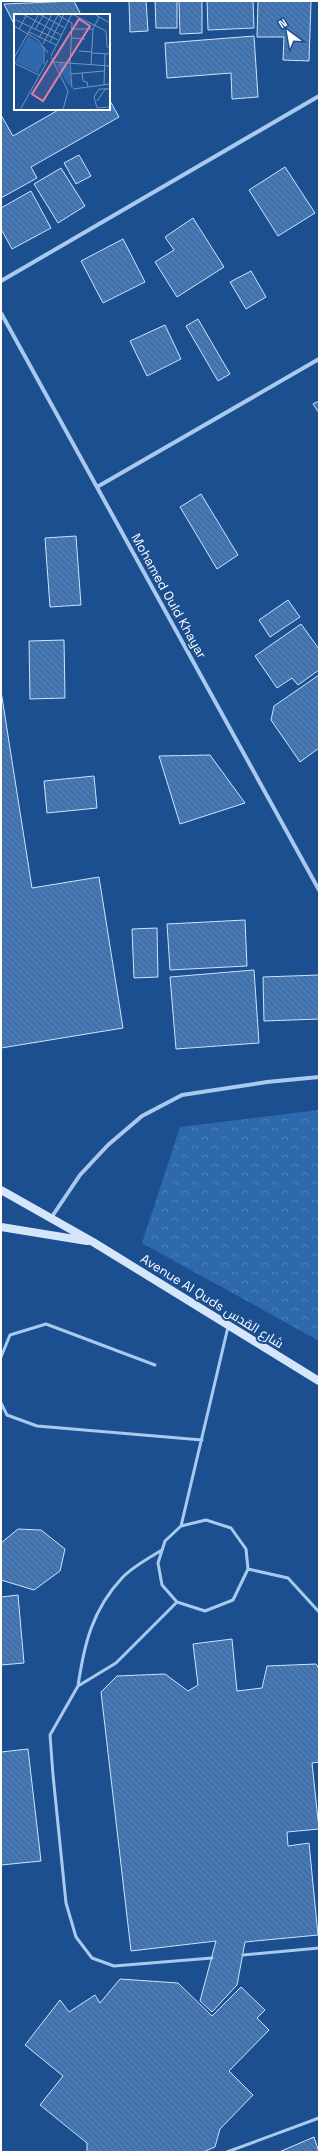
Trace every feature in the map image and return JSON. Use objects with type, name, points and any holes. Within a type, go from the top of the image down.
[{"type":"street","points":[[1,281],[319,96]]},
{"type":"street","name":"Mohamed Ould Khayar","points":[[1,313],[319,890]]},
{"type":"street","points":[[97,487],[319,359]]},
{"type":"street","points":[[51,1218],[80,1175],[108,1145],[142,1116],[182,1095],[267,1082],[319,1077]]},
{"type":"street","name":"Avenue Al Quds شارع القدس","points":[[1,1190],[93,1242],[319,1381]]},
{"type":"street","name":"Avenue Al Quds شارع القدس","points":[[1,1227],[93,1242]]},
{"type":"lane","points":[[1,1357],[10,1335],[46,1324],[155,1365]]},
{"type":"lane","points":[[181,1526],[206,1520],[230,1528],[246,1549],[248,1569],[234,1600],[205,1611],[177,1602],[162,1585],[158,1563],[165,1542],[181,1526],[229,1325]]},
{"type":"lane","points":[[1,1402],[7,1415],[37,1426],[202,1440]]},
{"type":"lane","points":[[162,1549],[122,1577],[97,1612],[84,1646],[78,1686],[50,1735],[66,1903],[76,1937],[92,1958],[114,1966],[212,1958]]},
{"type":"lane","points":[[248,1569],[288,1578],[319,1612]]},
{"type":"lane","points":[[78,1686],[116,1663],[177,1602]]},
{"type":"lane","points":[[243,1955],[319,1948]]},
{"type":"lane","points":[[226,2152],[319,2118]]},
{"type":"green space","points":[[319,1110],[319,1341],[142,1243],[180,1127]]},
{"type":"building","points":[[74,1],[80,14],[14,14],[14,24],[4,4]]},
{"type":"building","points":[[129,1],[146,1],[148,31],[130,32]]},
{"type":"building","points":[[155,1],[177,1],[177,28],[156,28]]},
{"type":"building","points":[[179,1],[202,1],[202,33],[180,34]]},
{"type":"building","points":[[207,1],[253,1],[254,28],[208,30]]},
{"type":"building","points":[[258,1],[311,1],[309,61],[283,60],[284,37],[257,37]]},
{"type":"building","points":[[254,36],[258,97],[232,99],[231,73],[167,78],[165,43]]},
{"type":"building","points":[[110,101],[119,117],[31,167],[37,178],[1,198],[1,115],[13,136],[58,110],[110,110]]},
{"type":"building","points":[[79,155],[91,176],[76,184],[64,163]]},
{"type":"building","points":[[285,167],[315,213],[278,236],[249,190]]},
{"type":"building","points":[[61,168],[85,206],[58,223],[34,184]]},
{"type":"building","points":[[31,191],[51,228],[12,249],[1,229],[1,208]]},
{"type":"building","points":[[193,218],[224,267],[177,297],[155,262],[174,250],[165,237]]},
{"type":"building","points":[[123,239],[145,282],[103,303],[81,261]]},
{"type":"building","points":[[251,271],[266,297],[246,309],[230,282]]},
{"type":"building","points":[[198,319],[230,374],[218,381],[186,326]]},
{"type":"building","points":[[165,325],[181,359],[147,376],[130,341]]},
{"type":"building","points":[[319,401],[319,413],[313,404]]},
{"type":"building","points":[[201,494],[238,555],[217,569],[180,507]]},
{"type":"building","points":[[76,536],[81,605],[50,607],[45,538]]},
{"type":"building","points":[[288,600],[300,617],[270,637],[259,620]]},
{"type":"building","points":[[301,624],[319,649],[319,670],[298,685],[292,678],[277,688],[255,656]]},
{"type":"building","points":[[64,640],[65,698],[30,699],[29,641]]},
{"type":"building","points":[[319,675],[319,748],[300,762],[271,720],[274,706]]},
{"type":"building","points":[[1,691],[32,888],[99,877],[123,1028],[1,1048]]},
{"type":"building","points":[[210,755],[245,803],[180,824],[159,756]]},
{"type":"building","points":[[94,776],[97,808],[47,813],[44,781]]},
{"type":"building","points":[[245,920],[247,966],[170,970],[167,924]]},
{"type":"building","points":[[157,928],[158,977],[134,978],[132,929]]},
{"type":"building","points":[[254,970],[259,1043],[176,1049],[170,977]]},
{"type":"building","points":[[319,975],[319,1019],[264,1021],[263,977]]},
{"type":"building","points":[[18,1529],[41,1530],[65,1549],[60,1571],[34,1590],[1,1580],[1,1543]]},
{"type":"building","points":[[18,1595],[24,1663],[1,1665],[1,1597]]},
{"type":"building","points":[[232,1639],[237,1691],[262,1688],[267,1666],[316,1664],[319,1669],[319,1762],[312,1763],[319,1829],[287,1832],[288,1846],[309,1843],[318,1935],[245,1942],[237,1985],[212,2012],[200,2001],[216,1941],[131,1951],[101,1692],[117,1676],[165,1674],[188,1691],[198,1685],[193,1644]]},
{"type":"building","points":[[28,1749],[41,1861],[1,1865],[1,1752]]},
{"type":"building","points":[[120,1979],[178,1983],[212,2016],[241,1987],[265,2010],[257,2018],[269,2030],[229,2071],[253,2095],[220,2129],[215,2147],[203,2152],[87,2152],[87,2143],[40,2105],[63,2076],[25,2045],[60,2000],[69,2012],[95,1995],[100,2003]]},
{"type":"building","points":[[314,2137],[319,2152],[279,2152]]}]
